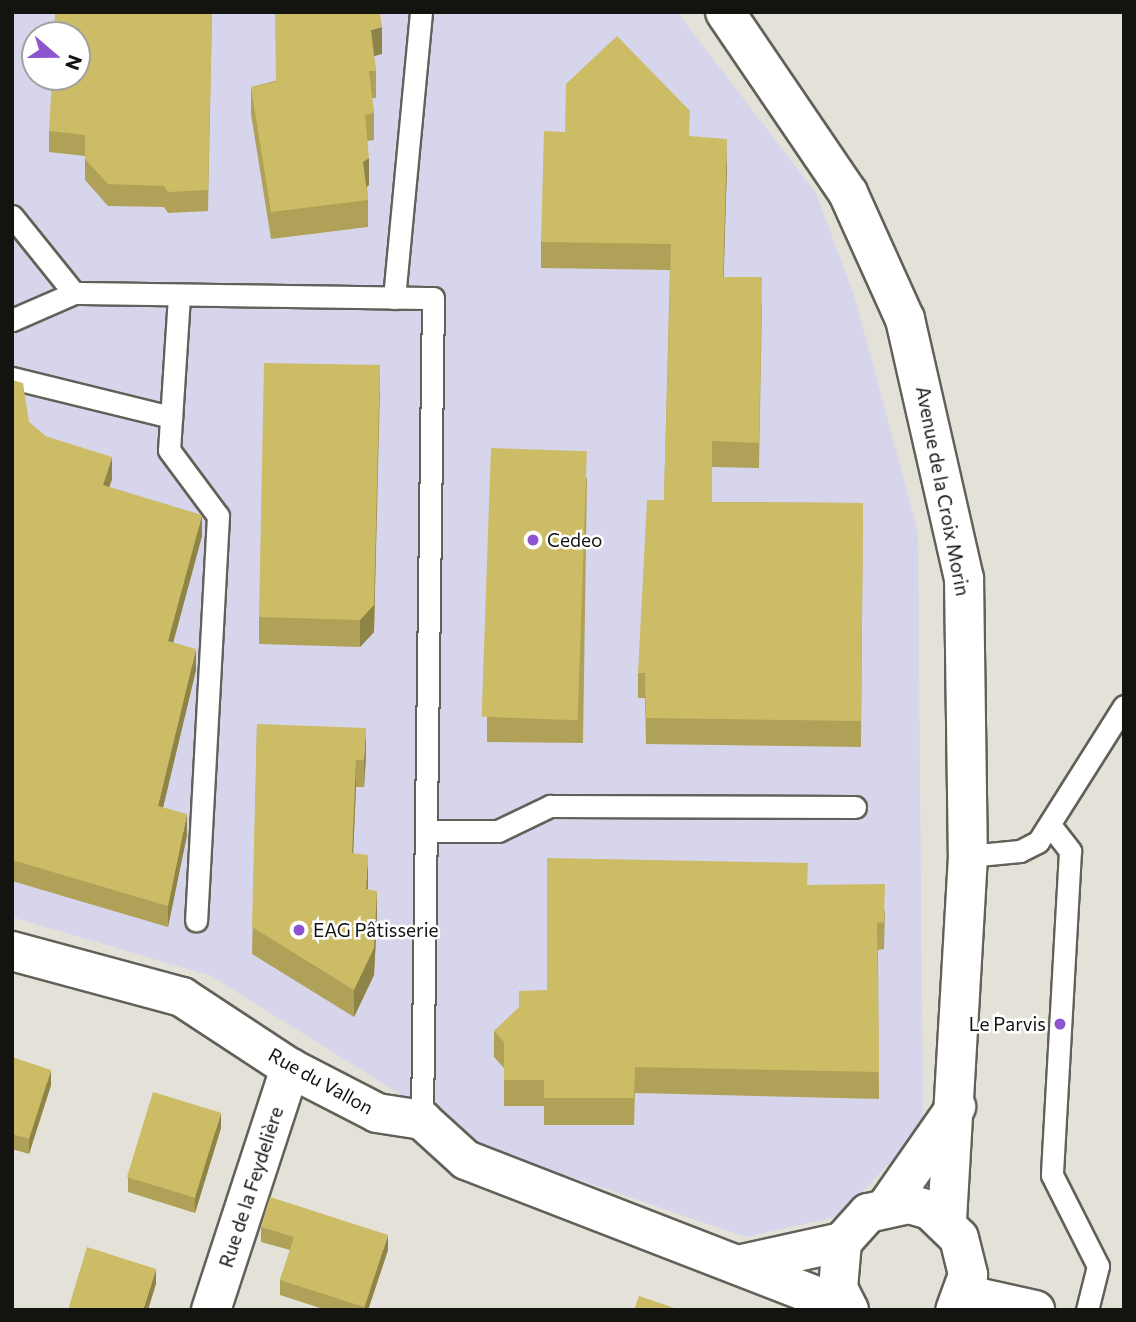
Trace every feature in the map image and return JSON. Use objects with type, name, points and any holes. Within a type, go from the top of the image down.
[{"type":"main road","name":"Avenue de la Croix Morin","points":[[725,12],[848,193],[905,319],[964,578],[968,856],[957,1105],[947,1223]]},
{"type":"main road","name":"Rue du Vallon","points":[[12,951],[182,997],[290,1068],[377,1113],[422,1120]]},
{"type":"main road","name":"Rue de la Feydelière","points":[[213,1308],[290,1068]]},
{"type":"main road","name":"Avenue de la Croix Morin","points":[[887,1206],[923,1162],[957,1105]]},
{"type":"main road","points":[[422,1120],[466,1160],[683,1247],[742,1264],[848,1309]]},
{"type":"main road","points":[[848,1309],[835,1264],[842,1242],[853,1225],[887,1206],[909,1204],[947,1223],[966,1256],[959,1302],[1035,1310]]},
{"type":"main road","points":[[742,1264],[842,1242]]},
{"type":"lane","points":[[394,298],[421,12]]},
{"type":"lane","points":[[12,216],[74,293]]},
{"type":"lane","points":[[15,315],[74,293],[433,298],[422,1120]]},
{"type":"lane","points":[[179,296],[169,450],[218,516],[196,920]]},
{"type":"lane","points":[[12,378],[171,417]]},
{"type":"lane","points":[[968,856],[1020,851],[1050,825],[1124,706]]},
{"type":"lane","points":[[427,831],[498,831],[550,806],[855,807]]},
{"type":"lane","points":[[1050,825],[1070,851],[1052,1175],[1098,1266],[1087,1310]]},
{"type":"shaded area","points":[[12,12],[677,12],[816,193],[855,298],[918,532],[923,1127],[840,1216],[746,1237],[486,1148],[211,976],[12,917]]},
{"type":"building","points":[[55,12],[212,12],[208,190],[168,192],[164,186],[108,184],[85,159],[85,135],[49,131],[51,91],[91,91],[91,21],[55,21]]},
{"type":"building","points":[[275,12],[380,12],[382,27],[371,30],[376,71],[369,71],[374,113],[365,115],[369,158],[363,162],[368,200],[271,212],[251,87],[276,82]]},
{"type":"building","points":[[617,36],[690,111],[689,136],[727,139],[723,277],[762,277],[759,443],[712,441],[712,502],[863,503],[861,721],[646,718],[645,673],[638,673],[647,500],[664,500],[671,244],[541,242],[544,131],[565,132],[566,84]]},
{"type":"building","points":[[264,363],[380,365],[374,605],[360,620],[259,617]]},
{"type":"building","points":[[12,380],[23,383],[29,422],[45,436],[112,457],[103,485],[202,515],[168,641],[196,649],[158,806],[187,814],[168,906],[12,860]]},
{"type":"building","points":[[491,448],[587,451],[578,720],[482,717]]},
{"type":"building","points":[[257,724],[366,728],[364,760],[356,760],[352,853],[368,855],[366,889],[377,891],[374,948],[354,990],[252,927]]},
{"type":"building","points":[[547,858],[808,863],[807,885],[885,884],[884,922],[877,923],[879,1072],[635,1067],[634,1098],[544,1098],[544,1080],[504,1080],[504,1042],[494,1031],[519,1007],[519,991],[547,990]]},
{"type":"building","points":[[12,1057],[51,1070],[29,1139],[12,1134]]},
{"type":"building","points":[[153,1092],[221,1113],[195,1198],[127,1177]]},
{"type":"building","points":[[270,1197],[388,1235],[364,1307],[280,1280],[294,1237],[261,1227]]},
{"type":"building","points":[[87,1247],[156,1269],[143,1310],[68,1310]]},
{"type":"building","points":[[639,1296],[680,1310],[634,1310]]},
{"type":"place","name":"Cedeo","points":[[533,540]]},
{"type":"place","name":"EAG Pâtisserie","points":[[299,930]]},
{"type":"place","name":"Le Parvis","points":[[1060,1024]]}]
